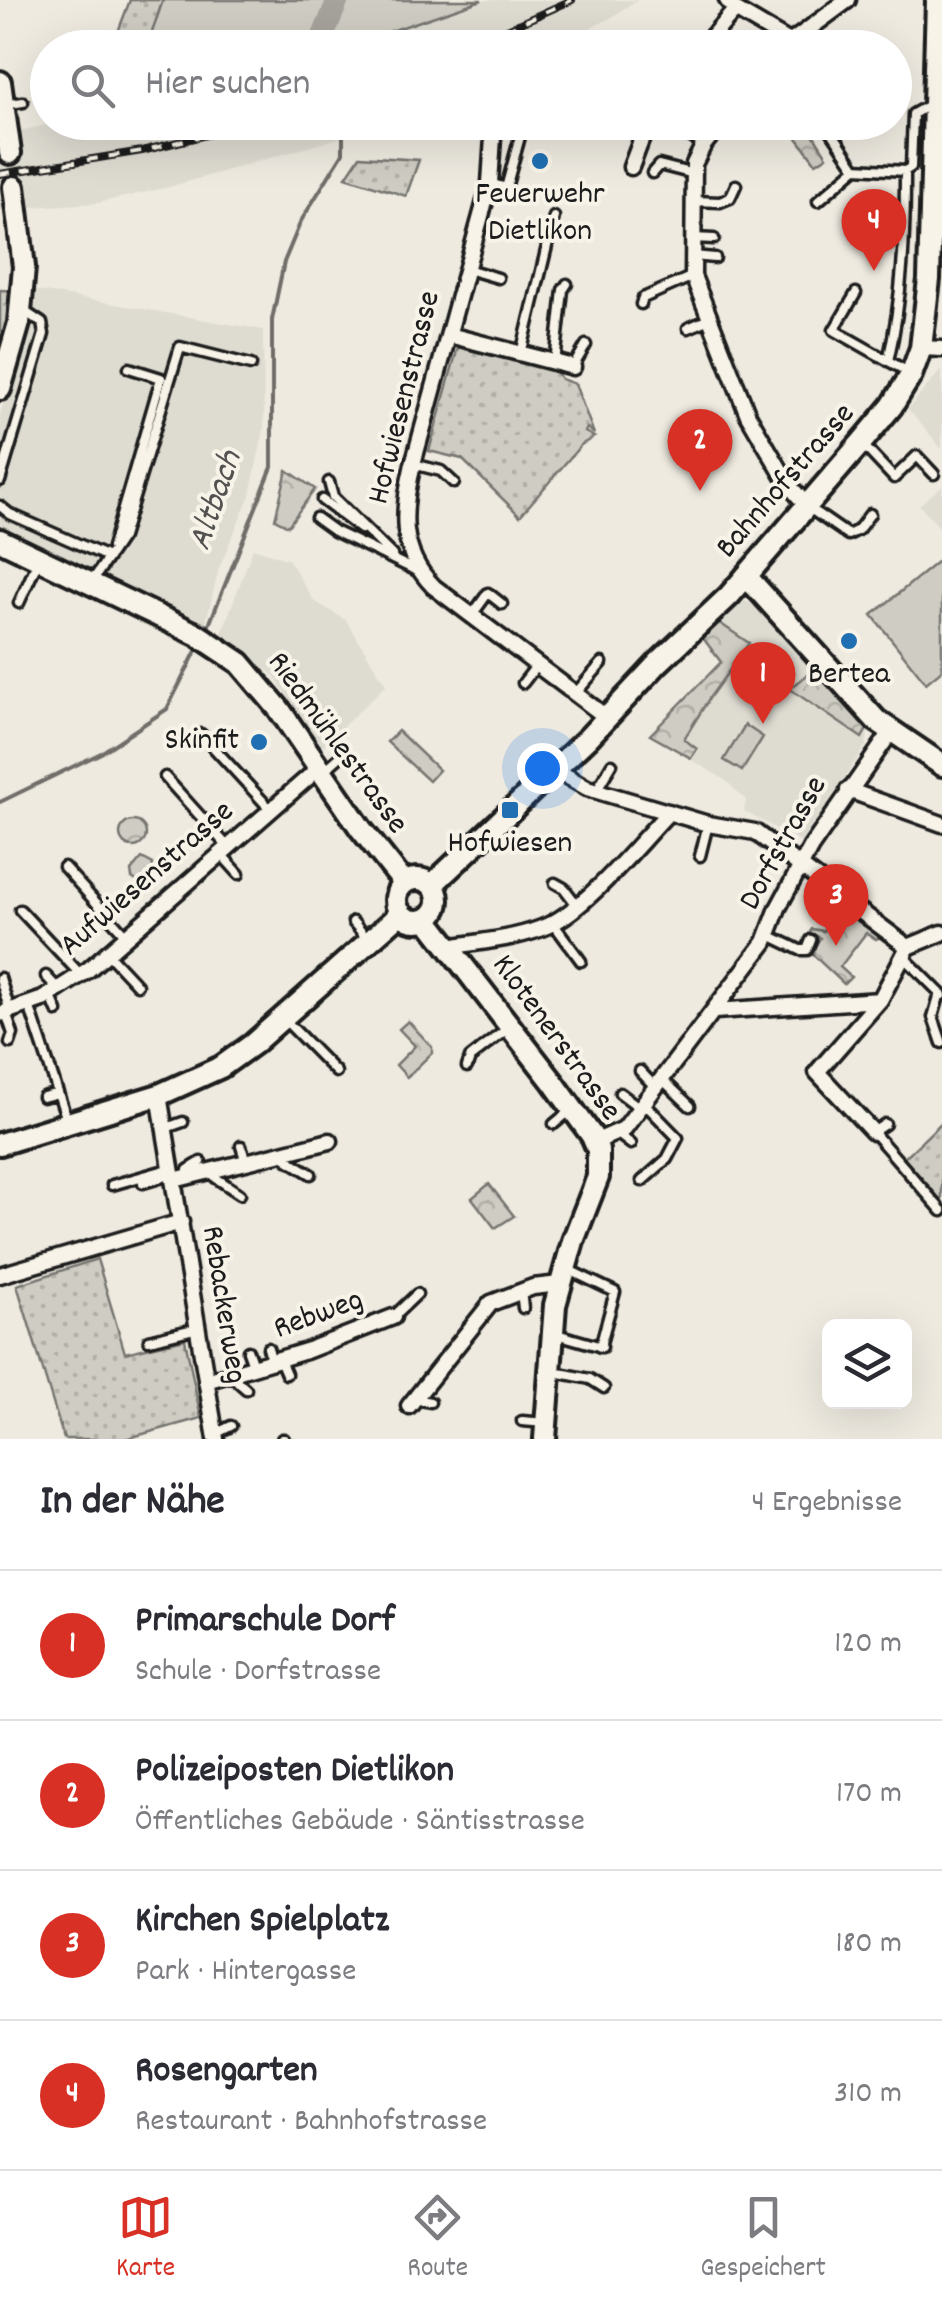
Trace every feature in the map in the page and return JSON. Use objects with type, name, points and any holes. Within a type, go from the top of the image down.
[{"type":"street","points":[[806,29],[848,0]]},
{"type":"street","name":"Bahnhofstrasse","points":[[432,884],[556,770],[746,576],[861,443],[932,348],[937,0]]},
{"type":"street","points":[[715,30],[731,5],[764,30]]},
{"type":"street","points":[[0,82],[13,104],[10,153]]},
{"type":"street","name":"Hofwiesenstrasse","points":[[492,140],[490,183],[405,498],[408,546],[421,573],[606,718]]},
{"type":"street","points":[[631,168],[641,140]]},
{"type":"street","points":[[706,142],[697,155],[694,174],[693,276],[755,429],[806,506]]},
{"type":"street","points":[[0,389],[20,309],[24,267],[14,188]]},
{"type":"street","points":[[449,335],[573,367]]},
{"type":"street","name":"Riedmühlestrasse","points":[[0,540],[207,640],[240,662],[404,883]]},
{"type":"street","points":[[746,576],[891,732],[942,764]]},
{"type":"street","name":"Dorfstrasse","points":[[595,1142],[624,1139],[642,1106],[768,935],[800,864],[891,732]]},
{"type":"street","name":"Aufwiesenstrasse","points":[[5,1013],[29,1005],[81,975],[320,770]]},
{"type":"street","points":[[556,770],[596,791],[708,824],[755,832],[906,952]]},
{"type":"street","points":[[848,790],[942,824]]},
{"type":"street","points":[[449,947],[518,935],[553,923],[578,905],[669,812]]},
{"type":"street","points":[[422,879],[432,884],[438,903],[427,918],[413,920],[401,913],[396,901],[404,883],[422,879]]},
{"type":"street","points":[[0,1144],[128,1099],[158,1094],[221,1066],[283,1018],[401,913]]},
{"type":"street","name":"Klotenerstrasse","points":[[427,918],[572,1109],[595,1142],[599,1157],[598,1177],[562,1276],[545,1431]]},
{"type":"street","points":[[879,1128],[817,1072],[880,1000],[906,952],[942,934]]},
{"type":"street","points":[[715,1011],[880,1000]]},
{"type":"street","name":"Rebackerweg","points":[[158,1094],[177,1175],[215,1436]]},
{"type":"street","points":[[177,1175],[330,1141]]},
{"type":"street","points":[[0,1275],[181,1222]]},
{"type":"street","points":[[418,1402],[488,1306],[562,1276]]},
{"type":"street","name":"Rebweg","points":[[206,1382],[325,1344],[340,1331],[376,1330],[393,1318]]},
{"type":"lane","points":[[818,201],[856,168],[905,171],[911,167],[913,114],[934,104]]},
{"type":"lane","points":[[490,183],[506,188],[519,140]]},
{"type":"lane","points":[[701,140],[706,142]]},
{"type":"lane","points":[[837,140],[856,168]]},
{"type":"lane","points":[[652,173],[659,165],[694,174]]},
{"type":"lane","points":[[888,361],[905,254],[905,171]]},
{"type":"lane","points":[[694,201],[720,202],[730,198],[736,185]]},
{"type":"lane","points":[[521,354],[554,218]]},
{"type":"lane","points":[[693,238],[714,239]]},
{"type":"lane","points":[[693,256],[715,258]]},
{"type":"lane","points":[[466,269],[498,278]]},
{"type":"lane","points":[[641,304],[643,298],[693,276]]},
{"type":"lane","points":[[555,363],[563,324],[562,290],[567,284]]},
{"type":"lane","points":[[856,293],[834,330],[912,375]]},
{"type":"lane","points":[[0,480],[44,334],[42,323],[20,309]]},
{"type":"lane","points":[[688,328],[709,319]]},
{"type":"lane","points":[[573,367],[586,345]]},
{"type":"lane","points":[[90,584],[122,537],[180,347],[251,365]]},
{"type":"lane","points":[[110,553],[161,378],[129,368]]},
{"type":"lane","points":[[861,443],[894,478],[917,456],[934,474]]},
{"type":"lane","points":[[413,464],[441,471],[454,483]]},
{"type":"lane","points":[[329,482],[334,497],[399,562]]},
{"type":"lane","points":[[322,500],[377,540]]},
{"type":"lane","points":[[0,506],[10,514],[110,553]]},
{"type":"lane","points":[[806,506],[848,534],[858,530],[870,514]]},
{"type":"lane","points":[[316,518],[334,531],[421,573]]},
{"type":"lane","points":[[19,604],[39,560]]},
{"type":"lane","points":[[471,616],[488,592],[502,604]]},
{"type":"lane","points":[[575,694],[602,663]]},
{"type":"lane","points":[[523,683],[537,665]]},
{"type":"lane","points":[[201,734],[271,810]]},
{"type":"lane","points":[[320,770],[343,754]]},
{"type":"lane","points":[[596,791],[612,764]]},
{"type":"lane","points":[[165,777],[240,874]]},
{"type":"lane","points":[[700,856],[708,824]]},
{"type":"lane","points":[[64,867],[127,938]]},
{"type":"lane","points":[[555,882],[578,905]]},
{"type":"lane","points":[[20,910],[81,975]]},
{"type":"lane","points":[[353,922],[369,941]]},
{"type":"lane","points":[[553,923],[581,961]]},
{"type":"lane","points":[[768,935],[800,950],[806,950],[811,940]]},
{"type":"lane","points":[[906,952],[941,994],[933,1017],[942,1043]]},
{"type":"lane","points":[[108,954],[137,985]]},
{"type":"lane","points":[[46,976],[57,1011]]},
{"type":"lane","points":[[0,978],[5,1013],[13,1034],[10,1044]]},
{"type":"lane","points":[[29,1005],[68,1123]]},
{"type":"lane","points":[[283,1018],[336,1072]]},
{"type":"lane","points":[[468,1066],[470,1058],[511,1026]]},
{"type":"lane","points":[[640,1072],[690,1106]]},
{"type":"lane","points":[[44,1097],[58,1093]]},
{"type":"lane","points":[[620,1093],[642,1106],[678,1138],[667,1160],[642,1181]]},
{"type":"lane","points":[[554,1124],[572,1109]]},
{"type":"lane","points":[[166,1128],[183,1122]]},
{"type":"lane","points":[[879,1128],[942,1211]]},
{"type":"lane","points":[[241,1146],[246,1162]]},
{"type":"lane","points":[[285,1152],[288,1160],[311,1174]]},
{"type":"lane","points":[[207,1167],[240,1194]]},
{"type":"lane","points":[[143,1183],[177,1175]]},
{"type":"lane","points":[[112,1186],[177,1175]]},
{"type":"lane","points":[[553,1332],[601,1347],[615,1292],[562,1276]]},
{"type":"lane","points":[[522,1291],[523,1308]]},
{"type":"lane","points":[[393,1318],[417,1294]]},
{"type":"lane","points":[[149,1340],[198,1328]]},
{"type":"lane","points":[[248,1351],[254,1368]]},
{"type":"lane","points":[[550,1371],[590,1379],[604,1388]]},
{"type":"lane","points":[[234,1374],[246,1388]]},
{"type":"lane","points":[[522,1422],[545,1431]]},
{"type":"lane","points":[[215,1436],[231,1426]]},
{"type":"shaded area","points":[[482,0],[638,0],[586,30],[396,30]]},
{"type":"shaded area","points":[[30,129],[30,140],[332,140],[169,187],[97,203],[0,209],[0,151],[11,133]]},
{"type":"shaded area","points":[[34,290],[263,330],[264,429],[250,495],[219,568],[205,626],[0,533],[0,415]]},
{"type":"shaded area","points":[[942,369],[942,449],[908,409]]},
{"type":"shaded area","points":[[942,486],[942,530],[919,505]]},
{"type":"shaded area","points":[[253,548],[289,560],[314,601],[346,620],[386,685],[321,748],[274,676],[222,633]]},
{"type":"shaded area","points":[[745,601],[766,611],[869,728],[866,745],[802,843],[744,811],[746,800],[725,780],[650,735],[721,662],[703,638],[733,607]]},
{"type":"green space","points":[[130,0],[163,0],[153,30],[119,30]]},
{"type":"green space","points":[[163,0],[482,0],[394,30],[153,30]]},
{"type":"green space","points":[[799,140],[817,140],[827,156],[816,163]]},
{"type":"green space","points":[[360,156],[419,160],[406,196],[346,177]]},
{"type":"green space","points":[[0,290],[17,291],[0,362]]},
{"type":"green space","points":[[458,347],[556,371],[561,379],[575,384],[594,434],[587,428],[585,432],[594,437],[581,445],[520,516],[462,459],[429,451]]},
{"type":"green space","points":[[287,470],[315,489],[288,526],[275,519]]},
{"type":"green space","points":[[942,558],[942,670],[926,683],[872,615]]},
{"type":"green space","points":[[718,622],[749,643],[684,739],[697,749],[691,758],[650,735],[721,662],[703,638]]},
{"type":"green space","points":[[814,669],[867,729],[862,738],[790,689]]},
{"type":"green space","points":[[745,725],[763,737],[742,771],[724,760]]},
{"type":"green space","points":[[398,731],[439,770],[429,781],[387,742]]},
{"type":"green space","points":[[133,821],[142,825],[146,834],[142,843],[133,847],[124,843],[120,834],[124,825]]},
{"type":"green space","points":[[142,858],[153,864],[150,880],[144,886],[132,878],[131,871]]},
{"type":"green space","points":[[843,906],[882,936],[876,939],[866,933],[840,967],[851,977],[844,984],[811,953],[820,938],[810,932],[823,931],[834,924]]},
{"type":"green space","points":[[408,1021],[432,1047],[432,1053],[407,1077],[396,1065],[415,1046],[399,1029]]},
{"type":"green space","points":[[942,1122],[942,1207],[901,1161]]},
{"type":"green space","points":[[489,1184],[514,1216],[495,1228],[472,1198]]},
{"type":"green space","points":[[97,1259],[125,1353],[185,1339],[201,1418],[125,1439],[64,1439],[17,1285]]},
{"type":"waterway","name":"Altbach","points":[[326,30],[338,0]]},
{"type":"waterway","name":"Altbach","points":[[207,630],[272,467],[272,320],[284,262],[301,221],[343,153],[343,140]]},
{"type":"waterway","name":"Altbach","points":[[0,802],[101,753],[167,709],[200,643]]},
{"type":"railway","points":[[505,30],[572,0]]},
{"type":"railway","points":[[0,174],[186,140]]},
{"type":"place","name":"Feuerwehr Dietlikon","points":[[540,161]]},
{"type":"place","name":"Rosengarten","points":[[874,271]]},
{"type":"place","name":"Polizeiposten Dietlikon","points":[[700,491]]},
{"type":"place","name":"Bertea","points":[[849,641]]},
{"type":"place","name":"Primarschule Dorf","points":[[763,724]]},
{"type":"place","name":"Skinfit","points":[[259,742]]},
{"type":"place","name":"Hofwiesen","points":[[510,810]]},
{"type":"place","name":"Kirchen Spielplatz","points":[[836,946]]}]
